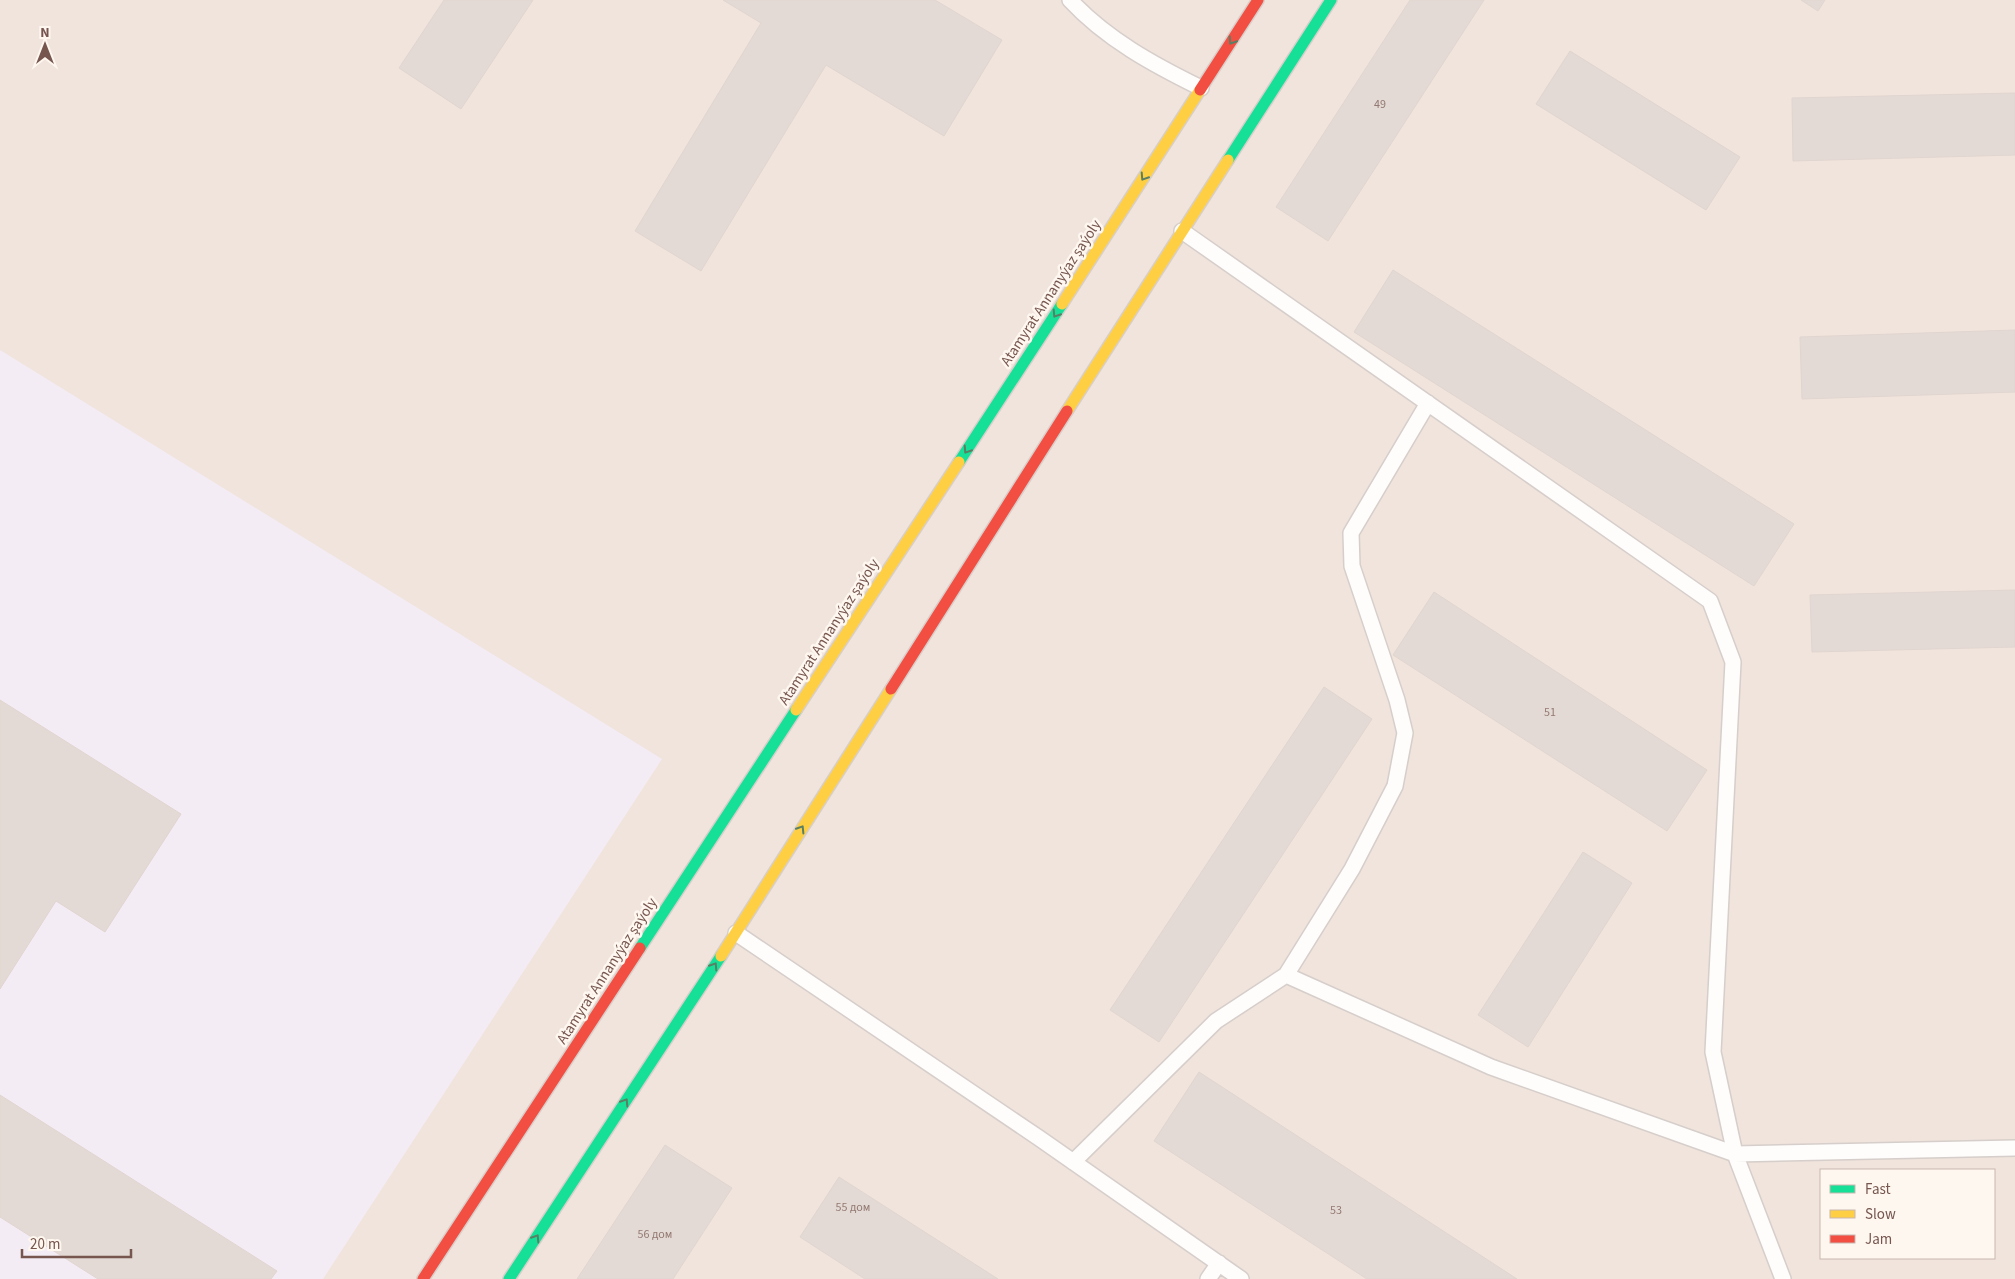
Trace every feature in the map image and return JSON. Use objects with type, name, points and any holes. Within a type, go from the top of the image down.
[{"type":"street","name":"Atamyrat Annanyýaz şaýoly","points":[[423,1279],[1077,282],[1258,0]]},
{"type":"street","points":[[509,1279],[736,933],[1182,231],[1332,0]]},
{"type":"lane","points":[[1070,0],[1083,14],[1152,64],[1201,88]]},
{"type":"lane","points":[[1182,231],[1710,601],[1733,662],[1713,1052],[1735,1154],[1783,1279]]},
{"type":"lane","points":[[1073,1162],[1216,1021],[1286,975],[1352,869],[1395,786],[1405,733],[1397,700],[1352,566],[1351,534],[1428,403]]},
{"type":"lane","points":[[736,933],[1073,1162],[1241,1279]]},
{"type":"lane","points":[[1286,975],[1491,1067],[1735,1154],[2015,1148]]},
{"type":"lane","points":[[1208,1279],[1219,1263]]},
{"type":"shaded area","points":[[0,0],[2015,0],[2015,1279],[0,1279]]},
{"type":"shaded area","points":[[0,350],[662,759],[323,1279],[0,1279]]},
{"type":"building","points":[[444,0],[533,0],[461,109],[399,68]]},
{"type":"building","points":[[723,0],[935,0],[1002,40],[944,136],[826,65],[701,271],[635,231],[761,23]]},
{"type":"building","points":[[1410,0],[1484,0],[1328,241],[1276,207]]},
{"type":"building","points":[[1801,0],[1825,0],[1818,11]]},
{"type":"building","points":[[1570,51],[1740,157],[1706,210],[1536,104]]},
{"type":"building","points":[[2015,93],[2015,155],[1793,161],[1792,98]]},
{"type":"building","points":[[1393,270],[1794,524],[1754,586],[1354,332]]},
{"type":"building","points":[[2015,330],[2015,392],[1802,399],[1800,337]]},
{"type":"building","points":[[2015,590],[2015,647],[1812,652],[1810,595]]},
{"type":"building","points":[[1434,592],[1707,770],[1667,831],[1393,655]]},
{"type":"building","points":[[1324,687],[1372,719],[1159,1042],[1110,1010]]},
{"type":"building","points":[[0,700],[181,814],[105,932],[56,901],[0,989]]},
{"type":"building","points":[[1583,852],[1632,883],[1528,1047],[1478,1015]]},
{"type":"building","points":[[1199,1072],[1517,1279],[1367,1279],[1154,1141]]},
{"type":"building","points":[[0,1095],[277,1271],[271,1279],[98,1279],[0,1217]]},
{"type":"building","points":[[665,1145],[732,1188],[673,1279],[577,1279]]},
{"type":"building","points":[[839,1177],[998,1279],[865,1279],[800,1237]]},
{"type":"traffic: fast","points":[[1228,160],[1331,0]]},
{"type":"traffic: fast","points":[[959,462],[1062,304]]},
{"type":"traffic: fast","points":[[640,948],[796,710]]},
{"type":"traffic: fast","points":[[509,1279],[721,956]]},
{"type":"traffic: slow","points":[[1062,304],[1200,90]]},
{"type":"traffic: slow","points":[[1067,411],[1228,160]]},
{"type":"traffic: slow","points":[[796,710],[959,462]]},
{"type":"traffic: slow","points":[[721,956],[891,689]]},
{"type":"traffic: jam","points":[[1200,90],[1258,0]]},
{"type":"traffic: jam","points":[[891,689],[1067,411]]},
{"type":"traffic: jam","points":[[423,1279],[640,948]]}]
